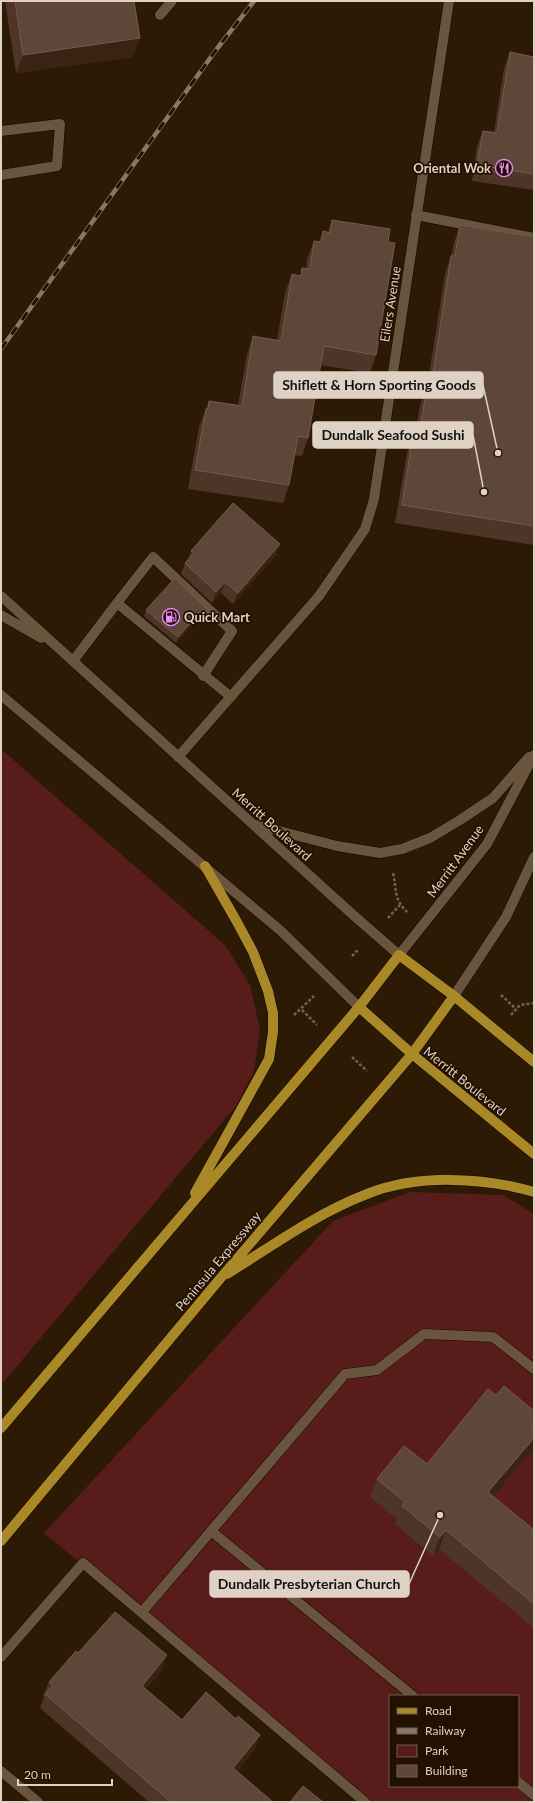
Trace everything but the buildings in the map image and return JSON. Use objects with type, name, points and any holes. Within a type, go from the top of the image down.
[{"type":"main road","points":[[160,15],[172,1]]},
{"type":"main road","name":"Eilers Avenue","points":[[178,757],[319,596],[365,528],[374,499],[449,1]]},
{"type":"main road","points":[[1,131],[60,124],[57,166],[1,175]]},
{"type":"main road","points":[[416,216],[534,238]]},
{"type":"main road","points":[[73,661],[153,557],[232,631],[203,676]]},
{"type":"main road","name":"Merritt Boulevard","points":[[1,596],[399,955],[454,996],[534,1062]]},
{"type":"main road","points":[[117,603],[203,676],[231,697]]},
{"type":"main road","points":[[1,615],[59,648]]},
{"type":"main road","name":"Merritt Boulevard","points":[[1,695],[281,931],[359,1007],[412,1054],[534,1154]]},
{"type":"main road","points":[[254,824],[337,846],[380,853],[402,849],[436,834],[493,798],[534,752]]},
{"type":"main road","name":"Merritt Avenue","points":[[399,955],[487,844],[534,756]]},
{"type":"main road","points":[[454,996],[506,917],[534,857]]},
{"type":"main road","points":[[184,1214],[269,1059],[273,1032],[273,1013],[268,991],[253,952],[238,922],[205,866]]},
{"type":"main road","points":[[1,1428],[359,1007],[399,955]]},
{"type":"main road","name":"Peninsula Expressway","points":[[1,1541],[219,1280],[412,1054],[454,996]]},
{"type":"main road","points":[[219,1280],[317,1218],[367,1194],[406,1183],[448,1180],[485,1181],[534,1192]]},
{"type":"main road","points":[[142,1612],[345,1374],[378,1370],[424,1334],[492,1337],[534,1368]]},
{"type":"main road","points":[[1,1533],[24,1514]]},
{"type":"main road","points":[[211,1531],[412,1695]]},
{"type":"main road","points":[[1,1658],[83,1563],[365,1802]]},
{"type":"main road","points":[[1,1772],[38,1802]]},
{"type":"main road","points":[[519,1783],[534,1795]]},
{"type":"path","points":[[392,867],[394,890],[400,905],[410,914]]},
{"type":"path","points":[[388,918],[400,905]]},
{"type":"path","points":[[352,956],[362,945]]},
{"type":"path","points":[[501,995],[516,1009]]},
{"type":"path","points":[[291,1016],[302,1010],[314,996]]},
{"type":"path","points":[[508,1017],[520,1005],[534,1003]]},
{"type":"path","points":[[302,1010],[319,1026]]},
{"type":"path","points":[[352,1057],[367,1070]]},
{"type":"green space","points":[[1,749],[225,945],[250,985],[260,1030],[254,1071],[236,1106],[1,1385]]},
{"type":"green space","points":[[410,1192],[503,1195],[534,1214],[534,1802],[369,1802],[44,1533],[333,1221]]},
{"type":"railway","points":[[1,349],[216,50],[254,1]]},
{"type":"place","name":"Oriental Wok","points":[[504,168]]},
{"type":"place","name":"Shiflett & Horn Sporting Goods","points":[[498,453]]},
{"type":"place","name":"Dundalk Seafood Sushi","points":[[484,492]]},
{"type":"place","name":"Quick Mart","points":[[171,617]]},
{"type":"place","name":"Dundalk Presbyterian Church","points":[[440,1515]]}]
